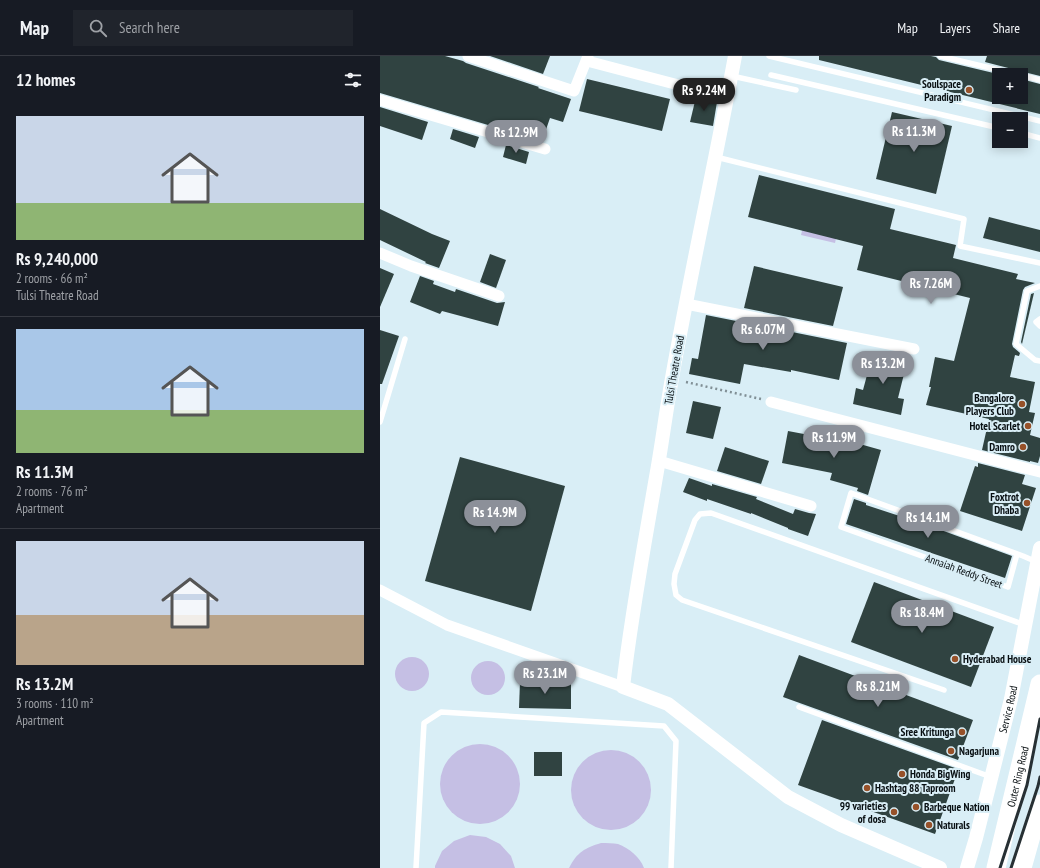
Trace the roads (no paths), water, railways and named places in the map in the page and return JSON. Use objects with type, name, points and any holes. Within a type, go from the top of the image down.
[{"type":"highway","name":"Outer Ring Road","points":[[996,868],[1040,684]]},
{"type":"highway","points":[[1022,868],[1040,804]]},
{"type":"street","points":[[468,56],[574,91],[588,58],[728,98]]},
{"type":"street","name":"Tulsi Theatre Road","points":[[623,687],[626,656],[637,585],[659,461],[671,379],[736,56]]},
{"type":"street","points":[[380,100],[545,149]]},
{"type":"street","points":[[380,253],[411,266],[499,296]]},
{"type":"street","points":[[686,304],[914,349]]},
{"type":"street","points":[[771,402],[1040,472]]},
{"type":"street","points":[[659,461],[811,506]]},
{"type":"street","name":"Service Road","points":[[967,868],[1011,699],[1039,555]]},
{"type":"street","points":[[380,590],[447,625],[668,704],[788,797],[841,825],[940,868]]},
{"type":"lane","points":[[769,56],[1040,120]]},
{"type":"lane","points":[[940,56],[992,68]]},
{"type":"lane","points":[[771,75],[992,126]]},
{"type":"lane","points":[[732,76],[796,90]]},
{"type":"lane","points":[[1028,77],[1040,80]]},
{"type":"lane","points":[[1028,135],[1040,138]]},
{"type":"lane","points":[[715,156],[964,219],[960,246],[1040,263]]},
{"type":"lane","points":[[1040,286],[1027,291],[1016,344],[1035,360],[1040,361]]},
{"type":"lane","points":[[1040,319],[1036,322],[1040,326]]},
{"type":"lane","points":[[380,422],[406,339]]},
{"type":"lane","name":"Annaiah Reddy Street","points":[[1018,554],[1008,587],[841,527],[851,493],[1018,554],[1039,555]]},
{"type":"lane","points":[[944,690],[682,600],[676,595],[674,584],[675,574],[695,520],[700,514],[711,513],[1026,625]]},
{"type":"lane","points":[[799,707],[825,714],[882,735],[991,778]]},
{"type":"lane","points":[[416,868],[424,723],[441,712],[664,726],[676,741],[671,868]]},
{"type":"railway","points":[[1000,868],[1027,785],[1040,719]]},
{"type":"railway","points":[[1011,868],[1040,777]]},
{"type":"place","name":"Soulspace Paradigm","points":[[969,90]]},
{"type":"place","name":"Bangalore Players Club","points":[[1022,404]]},
{"type":"place","name":"Hotel Scarlet","points":[[1028,426]]},
{"type":"place","name":"Damro","points":[[1023,447]]},
{"type":"place","name":"Foxtrot Dhaba","points":[[1027,503]]},
{"type":"place","name":"Hyderabad House","points":[[955,659]]},
{"type":"place","name":"Sree Kritunga","points":[[962,732]]},
{"type":"place","name":"Nagarjuna","points":[[951,751]]},
{"type":"place","name":"Honda BigWing","points":[[902,774]]},
{"type":"place","name":"Hashtag 88 Taproom","points":[[867,788]]},
{"type":"place","name":"Barbeque Nation","points":[[916,807]]},
{"type":"place","name":"99 varieties of dosa","points":[[894,812]]},
{"type":"place","name":"Naturals","points":[[929,825]]}]
